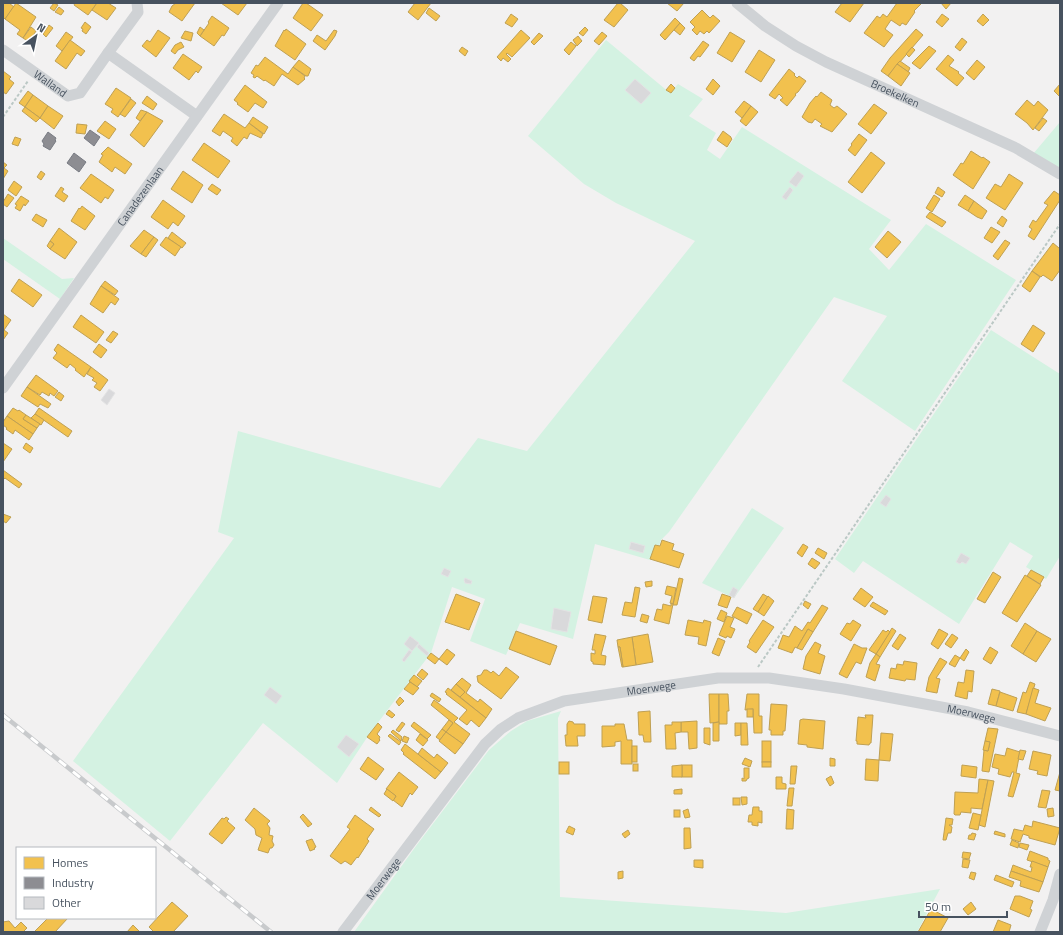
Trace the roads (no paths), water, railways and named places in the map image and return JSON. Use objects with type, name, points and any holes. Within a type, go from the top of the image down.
[{"type":"street","name":"Walland","points":[[3,50],[68,96],[80,93],[138,12],[137,3]]},
{"type":"street","name":"Canadezenlaan","points":[[3,388],[278,3]]},
{"type":"street","name":"Broekelken","points":[[737,3],[765,26],[796,46],[826,62],[1016,148],[1060,174]]},
{"type":"street","points":[[108,53],[197,116]]},
{"type":"street","name":"Moerwege","points":[[344,932],[485,744],[501,729],[518,718],[564,701],[718,678],[769,678],[844,689],[960,711],[1060,736]]},
{"type":"street","points":[[1040,932],[1053,900],[1060,874]]},
{"type":"railway","points":[[3,715],[271,932]]}]
